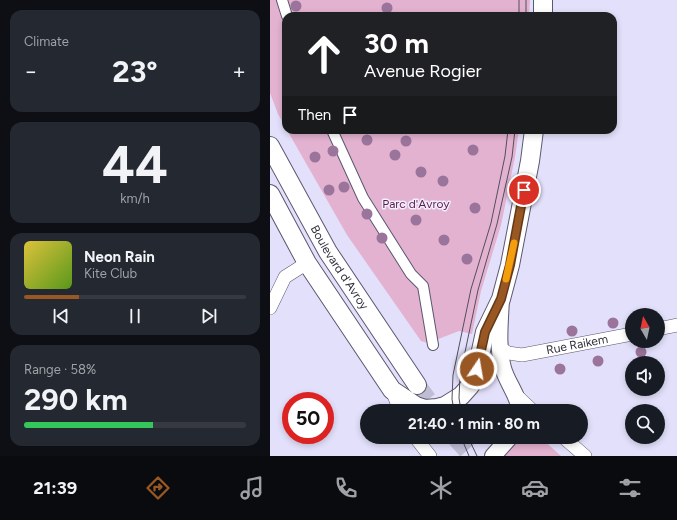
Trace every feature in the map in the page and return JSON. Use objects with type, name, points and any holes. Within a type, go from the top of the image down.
[{"type":"main road","points":[[543,12],[544,0]]},
{"type":"main road","points":[[270,194],[307,263],[392,390],[416,406],[425,409],[437,408],[445,406],[461,396],[470,386],[477,369],[485,332],[501,299],[510,265],[529,168],[533,134]]},
{"type":"main road","name":"Boulevard d'Avroy","points":[[270,146],[328,252],[417,385]]},
{"type":"street","points":[[282,0],[286,12]]},
{"type":"street","points":[[334,134],[363,198],[411,274],[424,286],[432,345]]},
{"type":"street","points":[[270,308],[286,277],[307,263]]},
{"type":"street","points":[[501,299],[499,347],[505,374],[519,404]]},
{"type":"street","points":[[665,328],[677,325]]},
{"type":"street","name":"Rue Raikem","points":[[499,347],[508,353],[522,355],[625,335]]},
{"type":"street","points":[[505,374],[511,362],[522,355]]},
{"type":"street","points":[[392,390],[397,404]]},
{"type":"street","points":[[516,395],[526,404]]},
{"type":"street","points":[[421,444],[430,456]]},
{"type":"street","points":[[492,456],[503,444]]},
{"type":"street","points":[[571,444],[585,456]]},
{"type":"green space","points":[[270,0],[530,0],[529,12],[282,12],[282,121],[270,93]]},
{"type":"green space","name":"Parc d'Avroy","points":[[289,134],[518,134],[501,225],[481,291],[472,334],[459,331],[428,343],[421,341],[347,235]]},
{"type":"green space","points":[[499,444],[548,444],[561,456],[489,456]]},
{"type":"tunnel","points":[[417,385],[431,404]]},
{"type":"tunnel","points":[[461,444],[472,456]]},
{"type":"tram line","points":[[519,0],[519,12]]},
{"type":"tram line","points":[[526,0],[526,12]]},
{"type":"tram line","points":[[453,404],[453,375],[471,289],[491,223],[505,156],[508,134]]},
{"type":"tram line","points":[[460,404],[460,376],[478,290],[497,224],[512,157],[515,134]]},
{"type":"tram line","points":[[464,444],[469,456]]},
{"type":"tram line","points":[[471,444],[477,456]]},
{"type":"slow traffic","points":[[506,279],[514,243]]},
{"type":"route","points":[[477,369],[485,332],[501,299],[510,265],[524,190]]}]
